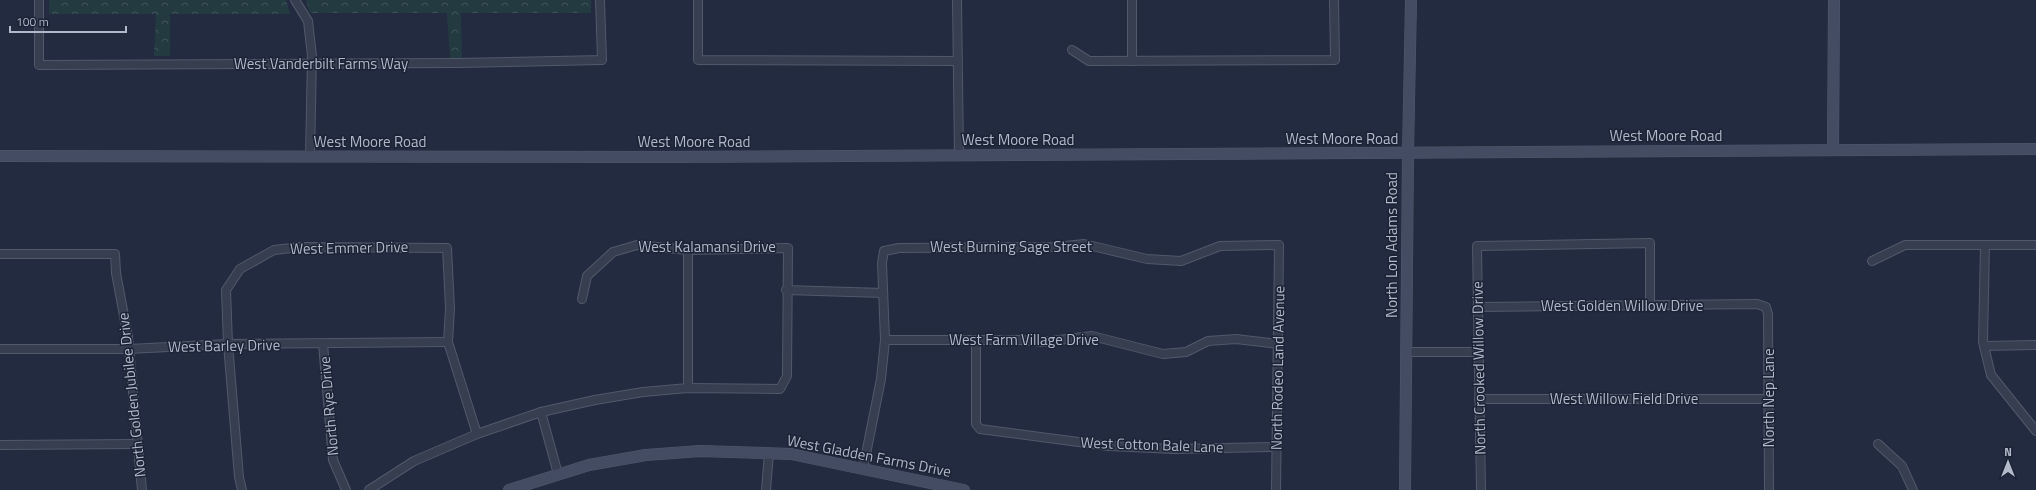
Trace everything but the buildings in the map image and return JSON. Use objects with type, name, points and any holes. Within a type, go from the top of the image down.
[{"type":"street","name":"West Vanderbilt Farms Way","points":[[39,0],[39,66],[602,60],[600,0]]},
{"type":"street","points":[[295,0],[308,21],[312,63],[310,157]]},
{"type":"street","points":[[698,0],[698,60],[958,61]]},
{"type":"street","points":[[957,0],[959,156]]},
{"type":"street","points":[[1132,0],[1132,61]]},
{"type":"street","points":[[1072,50],[1089,62],[1335,60],[1334,0]]},
{"type":"street","name":"North Lon Adams Road","points":[[1405,490],[1411,0]]},
{"type":"street","points":[[1833,150],[1834,0]]},
{"type":"street","name":"West Moore Road","points":[[0,156],[959,156],[2036,150]]},
{"type":"street","name":"North Crooked Willow Drive","points":[[1481,490],[1478,399],[1477,246],[1650,243],[1650,305]]},
{"type":"street","name":"West Burning Sage Street","points":[[883,293],[884,251],[899,248],[1056,247],[1084,244],[1147,259],[1181,261],[1220,246],[1279,245]]},
{"type":"street","name":"West Kalamansi Drive","points":[[582,299],[586,276],[613,252],[637,245],[688,250],[788,248],[786,290]]},
{"type":"street","name":"North Rodeo Land Avenue","points":[[1276,490],[1279,344],[1279,245]]},
{"type":"street","points":[[1985,245],[1984,346],[1991,375],[2036,431]]},
{"type":"street","points":[[1872,261],[1905,246],[2036,245]]},
{"type":"street","name":"West Emmer Drive","points":[[242,490],[239,477],[228,344],[226,290],[240,268],[274,250],[300,247],[447,248],[450,308],[448,342]]},
{"type":"street","points":[[688,250],[688,388]]},
{"type":"street","name":"North Golden Jubilee Drive","points":[[0,254],[114,254],[129,349],[142,490]]},
{"type":"street","points":[[369,490],[414,461],[477,434],[541,412],[595,400],[643,392],[688,388],[780,389],[787,376],[786,290],[883,293],[885,340],[881,378],[863,468]]},
{"type":"street","name":"West Golden Willow Drive","points":[[1477,307],[1757,304],[1766,307]]},
{"type":"street","name":"North Nep Lane","points":[[1766,307],[1768,314],[1769,490]]},
{"type":"street","name":"West Farm Village Drive","points":[[885,340],[1021,340],[1042,342],[1092,336],[1164,354],[1186,352],[1208,341],[1236,339],[1279,344]]},
{"type":"street","name":"West Cotton Bale Lane","points":[[976,340],[976,424],[980,429],[1109,446],[1174,449],[1277,447]]},
{"type":"street","points":[[448,342],[477,434]]},
{"type":"street","name":"West Barley Drive","points":[[0,349],[129,349],[228,344],[448,342]]},
{"type":"street","name":"North Rye Drive","points":[[323,344],[333,460],[346,490]]},
{"type":"street","points":[[1984,346],[2036,345]]},
{"type":"street","points":[[1406,352],[1478,352]]},
{"type":"street","name":"West Willow Field Drive","points":[[1478,399],[1769,399]]},
{"type":"street","points":[[541,412],[558,474]]},
{"type":"street","points":[[0,445],[138,444]]},
{"type":"street","points":[[1878,444],[1902,466],[1913,490]]},
{"type":"street","name":"West Gladden Farms Drive","points":[[509,490],[589,465],[646,455],[700,451],[791,454],[964,490]]},
{"type":"street","points":[[766,490],[768,453]]},
{"type":"green space","points":[[49,0],[286,0],[290,14],[170,14],[170,56],[154,56],[156,14],[49,14]]},
{"type":"green space","points":[[306,0],[591,0],[591,13],[461,13],[462,58],[450,58],[447,13],[310,13]]}]
